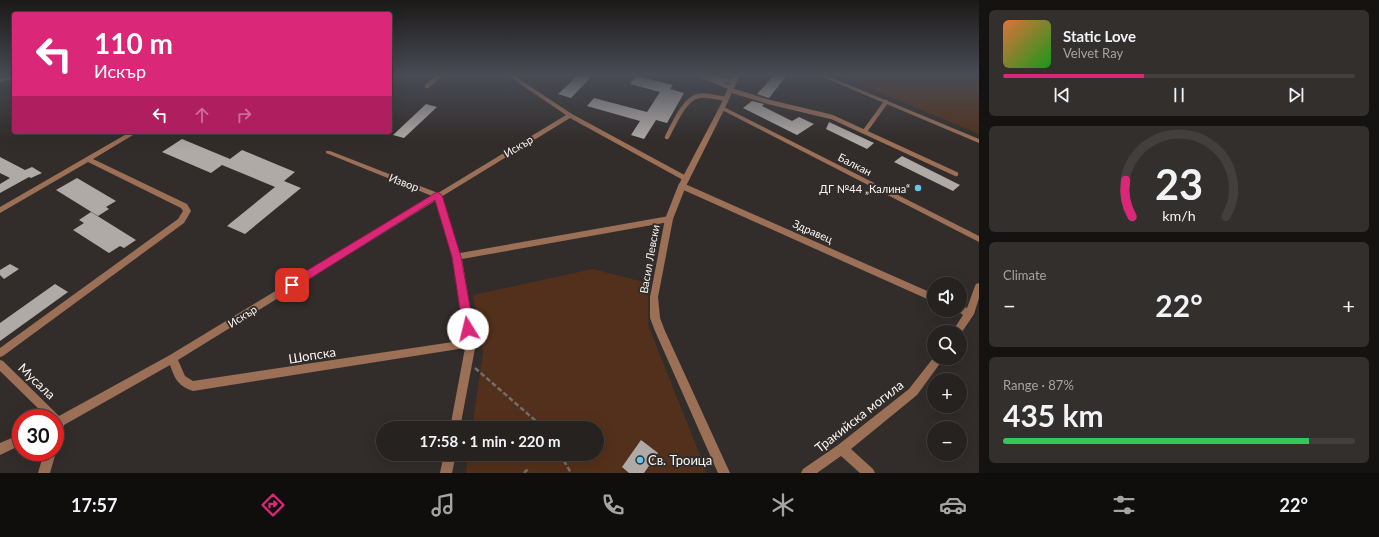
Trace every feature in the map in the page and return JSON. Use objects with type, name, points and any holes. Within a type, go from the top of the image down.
[{"type":"street","name":"Здравец","points":[[544,97],[684,182],[927,295]]},
{"type":"street","points":[[874,97],[979,141]]},
{"type":"street","name":"Васил Левски","points":[[724,473],[655,318],[655,287],[669,219],[684,182],[726,99]]},
{"type":"street","name":"Балкан","points":[[722,108],[979,240]]},
{"type":"street","name":"Искър","points":[[64,417],[173,358],[570,114]]},
{"type":"street","points":[[0,210],[131,134]]},
{"type":"street","name":"Извор","points":[[328,152],[437,195]]},
{"type":"street","points":[[0,353],[173,227],[185,216],[187,211],[184,206],[87,159]]},
{"type":"street","points":[[437,195],[457,257],[471,343],[456,421]]},
{"type":"street","points":[[457,257],[669,219]]},
{"type":"street","points":[[962,325],[969,314],[979,286]]},
{"type":"street","name":"Шопска","points":[[173,358],[181,380],[186,385],[193,386],[471,343]]},
{"type":"street","name":"Мусала","points":[[0,364],[44,409]]},
{"type":"street","name":"Тракийска могила","points":[[807,473],[842,449],[914,392],[934,365]]},
{"type":"street","points":[[0,449],[12,443]]},
{"type":"street","points":[[842,449],[869,473]]},
{"type":"street","points":[[44,473],[47,461]]},
{"type":"street","points":[[446,473],[449,461]]},
{"type":"lane","points":[[667,137],[686,104],[692,98],[698,97]]},
{"type":"lane","points":[[712,97],[726,99]]},
{"type":"lane","points":[[757,97],[769,102],[825,115],[865,131],[956,174]]},
{"type":"lane","points":[[865,131],[886,102]]},
{"type":"path","points":[[467,361],[536,421]]},
{"type":"path","points":[[564,461],[571,473]]},
{"type":"path","points":[[524,473],[528,469]]},
{"type":"shaded area","points":[[891,97],[979,97],[979,134]]},
{"type":"shaded area","points":[[593,269],[643,282],[648,298],[648,325],[707,473],[466,473],[467,461],[604,461],[604,421],[473,421],[483,353],[473,295]]},
{"type":"building","points":[[657,97],[682,97],[667,123],[656,120],[644,139],[631,135],[640,121],[587,106],[594,98],[647,112]]},
{"type":"building","points":[[752,101],[764,104],[762,106],[792,121],[799,117],[814,124],[797,135],[743,108]]},
{"type":"building","points":[[426,104],[437,107],[404,138],[393,135]]},
{"type":"building","points":[[829,122],[874,143],[867,149],[826,129]]},
{"type":"building","points":[[182,139],[230,159],[242,150],[295,172],[284,181],[301,188],[245,234],[227,226],[275,187],[222,165],[211,173],[162,152]]},
{"type":"building","points":[[902,156],[960,185],[953,191],[894,162]]},
{"type":"building","points":[[0,157],[25,170],[32,167],[42,173],[31,178],[29,177],[0,193],[0,184],[10,178],[0,173]]},
{"type":"building","points":[[77,178],[116,201],[106,207],[109,209],[98,216],[56,190]]},
{"type":"building","points":[[91,212],[136,240],[124,248],[120,246],[109,253],[73,230],[84,223],[79,220]]},
{"type":"building","points":[[10,264],[19,269],[4,279],[0,275],[0,270]]},
{"type":"building","points":[[55,284],[68,292],[0,341],[0,323]]},
{"type":"building","name":"Св. Троица","points":[[641,440],[658,453],[644,473],[629,473],[622,467]]},
{"type":"place","name":"ДГ №44 „Калина“","points":[[918,188]]},
{"type":"place","name":"Св. Троица","points":[[640,460]]},
{"type":"route","points":[[292,285],[437,195],[457,257],[468,329]]}]
